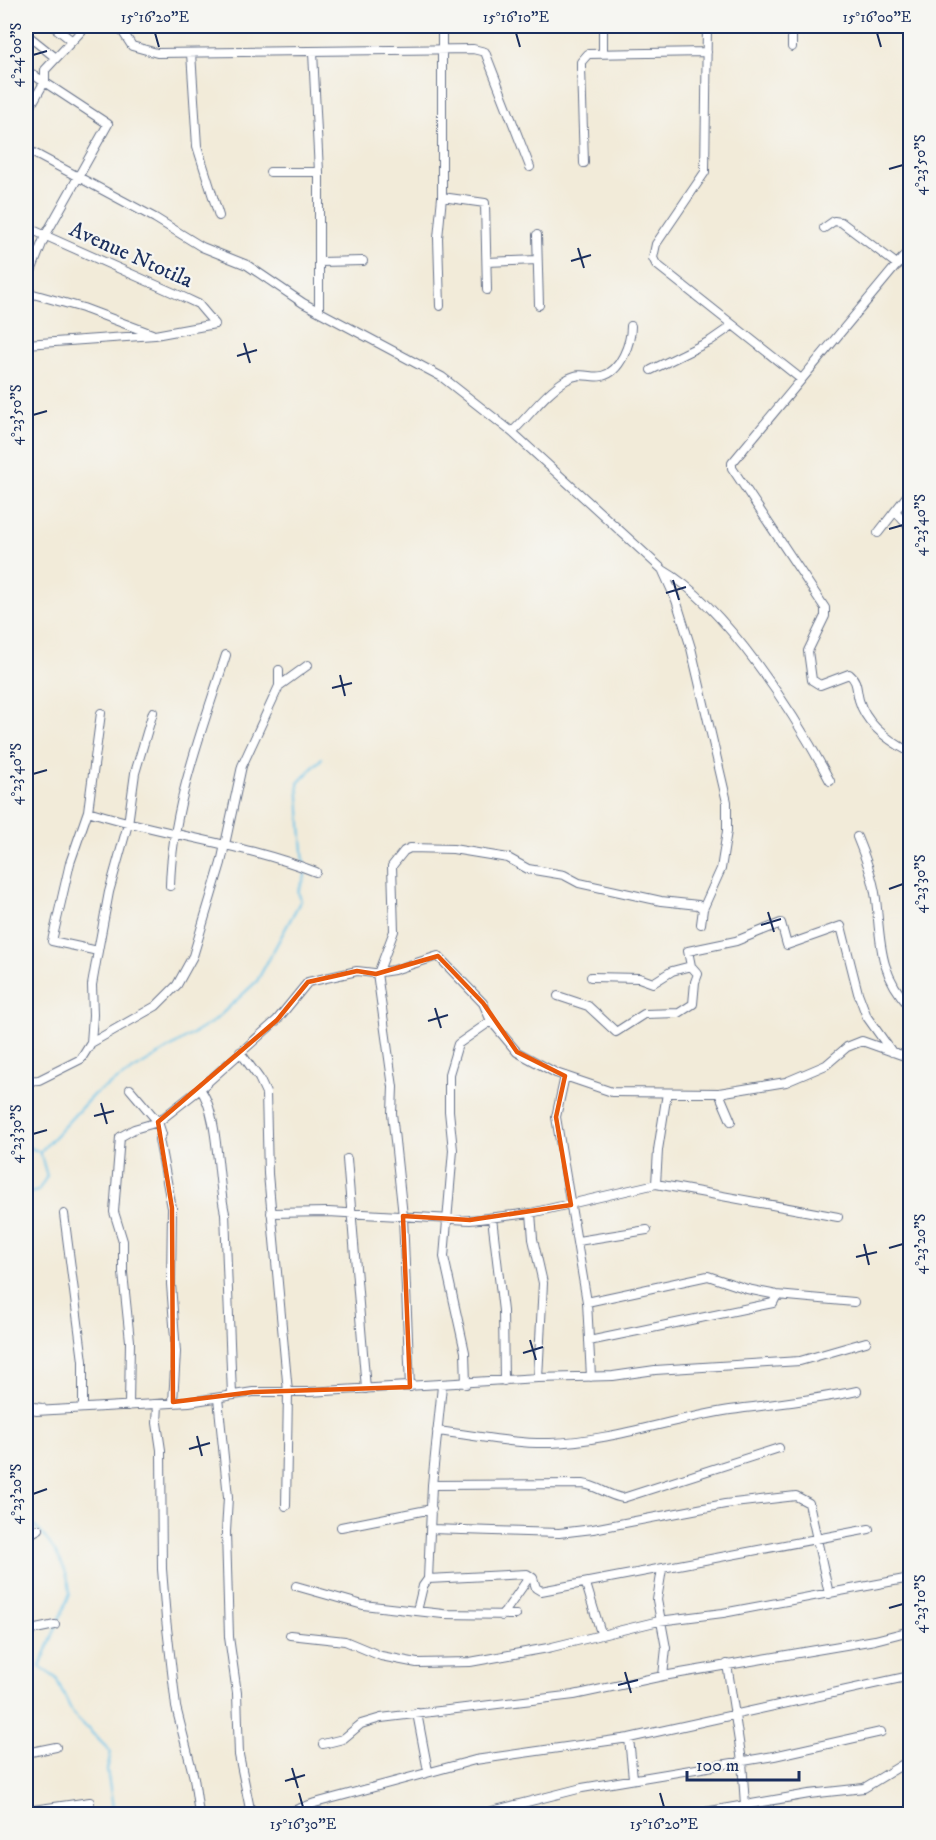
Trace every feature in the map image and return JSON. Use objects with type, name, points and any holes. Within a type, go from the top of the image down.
[{"type":"street","points":[[53,26],[71,40]]},
{"type":"street","points":[[26,114],[45,81],[45,70],[86,26]]},
{"type":"street","points":[[118,26],[132,46],[157,53],[473,50],[485,52],[530,166]]},
{"type":"street","points":[[440,306],[438,238],[442,197],[442,26]]},
{"type":"street","points":[[603,26],[603,52]]},
{"type":"street","points":[[707,26],[705,172],[656,244],[652,258],[656,264],[801,380]]},
{"type":"street","points":[[792,26],[792,47]]},
{"type":"street","points":[[26,34],[56,58]]},
{"type":"street","points":[[313,52],[319,172],[320,311]]},
{"type":"street","points":[[584,163],[581,62],[588,54],[707,52]]},
{"type":"street","points":[[191,53],[196,146],[219,216]]},
{"type":"street","points":[[26,70],[108,124],[45,236],[26,284]]},
{"type":"street","points":[[26,149],[202,247],[247,265],[320,311],[442,377],[512,432],[663,570],[690,588],[742,646],[797,721],[830,781]]},
{"type":"street","points":[[270,172],[319,172]]},
{"type":"street","points":[[442,197],[484,203],[487,290]]},
{"type":"street","points":[[824,228],[834,221],[841,222],[898,265]]},
{"type":"street","name":"Avenue Ntotila","points":[[26,227],[198,304],[215,324],[155,335]]},
{"type":"street","points":[[537,235],[539,305]]},
{"type":"street","points":[[910,249],[807,376],[801,380],[734,458],[732,468],[825,608],[825,616],[808,651],[812,680],[820,685],[849,674],[856,683],[861,707],[880,734],[910,752]]},
{"type":"street","points":[[487,262],[537,260]]},
{"type":"street","points":[[320,262],[363,261]]},
{"type":"street","points":[[26,292],[83,308],[155,335]]},
{"type":"street","points":[[651,370],[710,341],[733,324]]},
{"type":"street","points":[[512,432],[565,380],[582,374],[601,376],[609,372],[626,350],[631,326]]},
{"type":"street","points":[[26,344],[155,335]]},
{"type":"street","points":[[878,533],[910,492]]},
{"type":"street","points":[[895,511],[910,528]]},
{"type":"street","points":[[663,570],[676,600],[688,638],[727,802],[727,831],[721,870],[700,924]]},
{"type":"street","points":[[170,886],[171,855],[187,779],[226,656]]},
{"type":"street","points":[[279,686],[308,665]]},
{"type":"street","points":[[91,1043],[150,1010],[177,984],[193,956],[203,930],[225,846],[242,766],[279,686],[279,670]]},
{"type":"street","points":[[26,1081],[39,1080],[81,1059],[91,1043],[92,985],[109,891],[128,824],[135,773],[153,712]]},
{"type":"street","points":[[98,951],[52,941],[70,863],[88,811],[101,713]]},
{"type":"street","points":[[88,811],[128,824],[225,846],[316,872]]},
{"type":"street","points":[[857,837],[873,886],[884,966],[893,984],[910,1007]]},
{"type":"street","points":[[410,1387],[403,1216],[392,1113],[393,1087],[378,972],[394,931],[392,866],[404,851],[410,848],[453,849],[508,858],[528,868],[564,875],[579,883],[662,901],[698,904],[704,909]]},
{"type":"street","points":[[558,996],[588,1006],[616,1032],[645,1014],[679,1013],[693,1004],[698,974],[692,966],[688,951],[736,941],[781,923],[788,945],[841,926],[858,993],[867,1017],[892,1052]]},
{"type":"street","points":[[129,1406],[130,1341],[123,1273],[123,1241],[114,1212],[120,1141],[123,1134],[158,1122],[200,1089],[278,1020],[299,991],[313,979],[357,971],[378,972],[402,968],[438,956],[483,1003],[491,1021],[517,1052],[565,1076],[612,1092],[719,1093],[804,1076],[826,1065],[846,1047],[862,1041],[910,1058]]},
{"type":"street","points":[[591,977],[639,978],[653,984],[672,971],[692,966]]},
{"type":"street","points":[[466,1384],[465,1353],[444,1257],[453,1150],[449,1111],[449,1074],[458,1044],[491,1021]]},
{"type":"street","points":[[240,1052],[259,1078],[266,1093],[271,1213],[288,1392],[286,1506]]},
{"type":"street","points":[[565,1076],[556,1117],[587,1302],[591,1377]]},
{"type":"street","points":[[130,1089],[158,1122],[172,1208],[171,1284],[176,1352],[173,1402]]},
{"type":"street","points":[[200,1089],[210,1107],[219,1188],[225,1213],[232,1395]]},
{"type":"street","points":[[719,1093],[731,1121]]},
{"type":"street","points":[[656,1184],[658,1150],[668,1094]]},
{"type":"street","points":[[348,1159],[366,1389]]},
{"type":"street","points":[[271,1213],[448,1219],[492,1218],[570,1205],[656,1184],[838,1217]]},
{"type":"street","points":[[531,1213],[533,1239],[543,1282],[538,1378]]},
{"type":"street","points":[[64,1214],[83,1360],[83,1408]]},
{"type":"street","points":[[492,1218],[503,1311],[504,1381]]},
{"type":"street","points":[[578,1241],[647,1230]]},
{"type":"street","points":[[587,1302],[708,1276],[747,1289],[777,1295],[854,1302]]},
{"type":"street","points":[[589,1341],[773,1303],[777,1295]]},
{"type":"street","points":[[26,1406],[42,1408],[36,1411],[158,1404],[232,1395],[591,1377],[800,1361],[866,1342]]},
{"type":"street","points":[[417,1611],[423,1586],[428,1579],[432,1485],[442,1386]]},
{"type":"street","points":[[437,1431],[527,1442],[573,1441],[652,1428],[730,1410],[777,1406],[857,1391]]},
{"type":"street","points":[[218,1398],[228,1497],[226,1532],[229,1637],[237,1693],[239,1755],[251,1815]]},
{"type":"street","points":[[158,1404],[157,1423],[161,1450],[161,1542],[166,1619],[176,1707],[194,1778],[199,1815]]},
{"type":"street","points":[[432,1485],[583,1484],[623,1498],[779,1448]]},
{"type":"street","points":[[431,1529],[559,1533],[593,1529],[715,1506],[796,1496],[809,1503],[829,1594]]},
{"type":"street","points":[[341,1527],[432,1509]]},
{"type":"street","points":[[26,1536],[39,1529]]},
{"type":"street","points":[[530,1576],[541,1591],[869,1529]]},
{"type":"street","points":[[662,1569],[657,1600],[659,1621],[666,1648],[663,1676]]},
{"type":"street","points":[[428,1579],[530,1576]]},
{"type":"street","points":[[502,1616],[530,1576]]},
{"type":"street","points":[[290,1635],[332,1638],[399,1660],[444,1664],[548,1648],[601,1633],[659,1621],[829,1594],[910,1578]]},
{"type":"street","points":[[586,1584],[601,1633]]},
{"type":"street","points":[[296,1586],[363,1605],[443,1614],[516,1615]]},
{"type":"street","points":[[26,1631],[56,1625]]},
{"type":"street","points":[[323,1744],[343,1739],[371,1720],[417,1713],[523,1703],[727,1664],[874,1640],[910,1631]]},
{"type":"street","points":[[727,1664],[742,1761],[745,1805]]},
{"type":"street","points":[[284,1815],[315,1803],[428,1771],[500,1755],[629,1738],[910,1676]]},
{"type":"street","points":[[417,1713],[428,1771]]},
{"type":"street","points":[[480,1815],[633,1778],[742,1761],[881,1732]]},
{"type":"street","points":[[629,1738],[633,1778]]},
{"type":"street","points":[[26,1753],[56,1747]]},
{"type":"street","points":[[693,1815],[864,1788],[910,1760]]},
{"type":"street","points":[[26,1811],[90,1802]]},
{"type":"highlighted area","points":[[438,956],[483,1003],[517,1052],[565,1076],[556,1117],[571,1205],[470,1220],[403,1216],[410,1387],[253,1392],[173,1402],[172,1208],[158,1122],[277,1020],[308,982],[357,971],[376,974]]},
{"type":"waterway","points":[[304,865],[298,783],[322,758]]},
{"type":"waterway","points":[[40,1152],[94,1094],[214,1021],[257,981],[301,900],[298,892],[305,877],[305,871]]},
{"type":"waterway","points":[[26,1146],[40,1152]]},
{"type":"waterway","points":[[26,1194],[38,1191],[47,1176],[40,1152]]},
{"type":"waterway","points":[[26,1518],[41,1533],[61,1562],[66,1572],[70,1593],[40,1667],[56,1678],[73,1714],[111,1752],[107,1770],[114,1814]]}]
